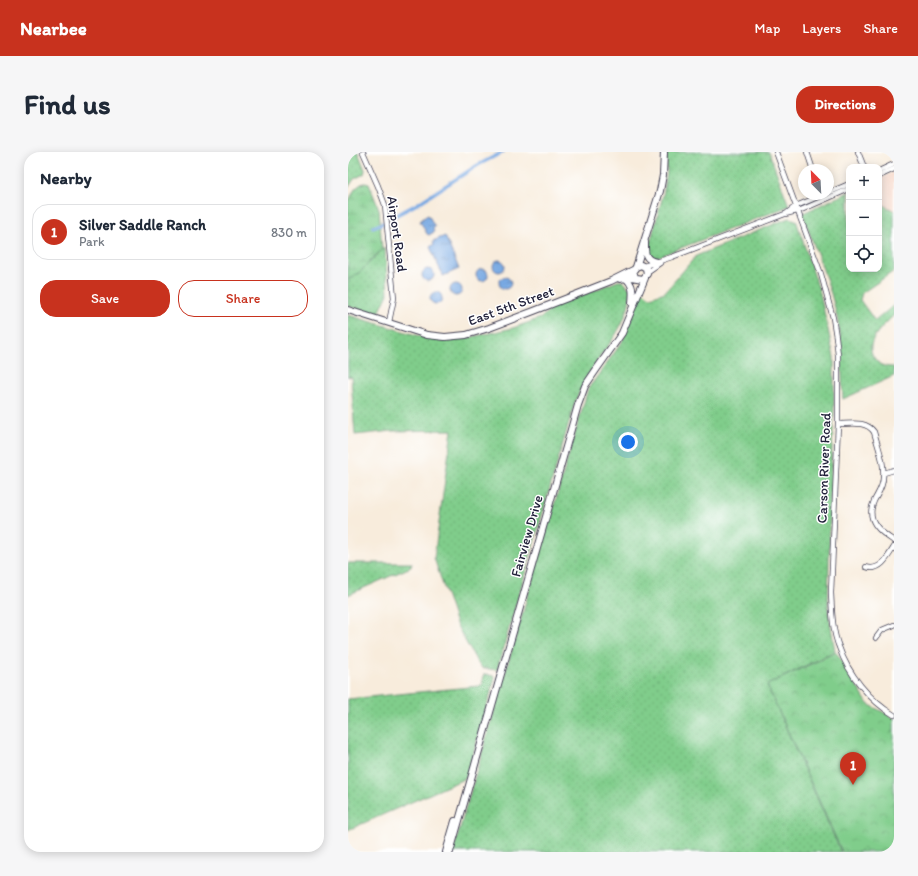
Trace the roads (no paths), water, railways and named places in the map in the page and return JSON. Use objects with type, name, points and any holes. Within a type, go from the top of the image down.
[{"type":"main road","name":"Fairview Drive","points":[[450,852],[578,405],[592,375],[622,333],[633,306],[641,270],[644,240],[660,191],[663,175],[664,152]]},
{"type":"main road","points":[[644,240],[647,258],[650,261],[656,262]]},
{"type":"main road","name":"East 5th Street","points":[[348,310],[427,335],[445,337],[466,335],[489,328],[611,281],[641,270],[641,279],[625,278],[611,281]]},
{"type":"main road","points":[[636,278],[633,274],[641,270]]},
{"type":"main road","points":[[625,278],[630,281],[632,286],[633,306]]},
{"type":"main road","name":"Fairview Drive","points":[[633,306],[636,278]]},
{"type":"main road","name":"Fairview Drive","points":[[446,852],[468,785]]},
{"type":"street","name":"Airport Road","points":[[363,152],[385,205],[394,298],[389,322]]},
{"type":"street","name":"Carson River Road","points":[[776,152],[822,274],[833,318],[838,355],[838,424],[831,593],[833,622],[839,647],[850,669],[863,688],[876,702],[894,715]]},
{"type":"street","points":[[806,152],[811,164]]},
{"type":"street","points":[[858,152],[863,164]]},
{"type":"street","points":[[882,170],[894,164]]},
{"type":"street","points":[[882,175],[894,169]]},
{"type":"street","name":"East 5th Street","points":[[834,191],[846,185]]},
{"type":"street","name":"East 5th Street","points":[[834,193],[846,190]]},
{"type":"street","name":"East 5th Street","points":[[641,270],[656,262],[785,214],[814,200]]},
{"type":"street","name":"East 5th Street","points":[[641,270],[653,267],[672,257]]},
{"type":"street","points":[[838,424],[862,424],[871,427],[874,432],[884,473],[882,485],[874,502],[872,515],[876,528],[894,541]]},
{"type":"street","points":[[884,473],[894,470]]},
{"type":"street","points":[[866,567],[872,568],[878,566],[886,560],[894,547]]},
{"type":"street","points":[[876,638],[882,630],[894,625]]},
{"type":"water","points":[[427,215],[435,227],[433,229],[434,232],[429,235],[420,221]]},
{"type":"water","points":[[445,236],[459,269],[443,276],[430,247],[434,244],[433,241]]},
{"type":"water","points":[[497,260],[501,260],[505,266],[501,272],[497,272],[493,268],[493,264]]},
{"type":"water","points":[[428,269],[432,271],[434,275],[432,279],[428,281],[424,279],[422,275],[424,271]]},
{"type":"water","points":[[480,269],[484,269],[488,275],[484,281],[480,281],[476,277],[476,273]]},
{"type":"water","points":[[505,277],[509,279],[511,283],[509,287],[505,289],[501,287],[499,283],[501,279]]},
{"type":"water","points":[[456,284],[460,286],[462,290],[460,294],[456,296],[452,294],[450,290],[452,286]]},
{"type":"water","points":[[436,292],[440,294],[442,298],[440,302],[436,304],[432,302],[430,298],[432,294]]},
{"type":"waterway","points":[[391,218],[417,204],[478,165],[503,152]]},
{"type":"waterway","points":[[373,227],[383,223]]},
{"type":"place","name":"Silver Saddle Ranch","points":[[853,785]]}]
